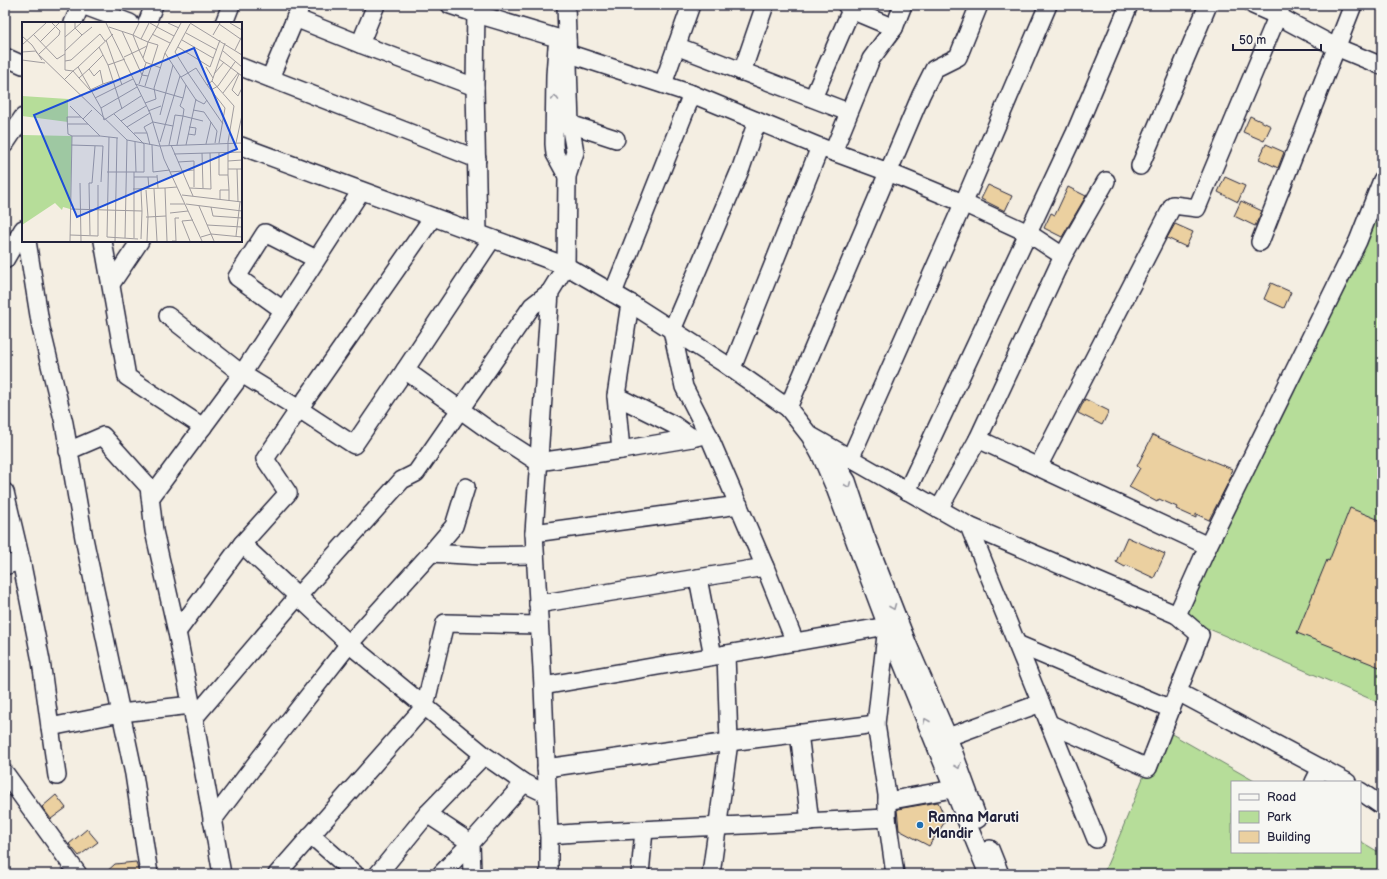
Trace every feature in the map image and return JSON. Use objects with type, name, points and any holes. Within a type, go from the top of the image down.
[{"type":"street","points":[[74,22],[82,5],[127,22]]},
{"type":"street","points":[[147,22],[154,5]]},
{"type":"street","points":[[224,22],[232,5]]},
{"type":"street","points":[[360,44],[376,5]]},
{"type":"street","points":[[450,5],[477,10],[562,46],[692,94],[826,150],[888,172],[1028,232],[1063,256]]},
{"type":"street","points":[[556,5],[562,46]]},
{"type":"street","points":[[50,727],[121,713],[192,712],[402,480],[416,473],[532,306],[550,292],[566,266],[567,176],[555,154],[562,123],[562,46],[566,5]]},
{"type":"street","points":[[664,84],[691,5]]},
{"type":"street","points":[[742,72],[765,5]]},
{"type":"street","points":[[732,368],[826,150],[848,112],[871,59],[894,28],[903,5]]},
{"type":"street","points":[[788,408],[888,172],[934,69],[958,57],[979,5]]},
{"type":"street","points":[[850,459],[963,203],[1048,5]]},
{"type":"street","points":[[907,491],[1075,133],[1129,5]]},
{"type":"street","points":[[1140,166],[1208,5]]},
{"type":"street","points":[[1253,5],[1280,11],[1336,47],[1382,66]]},
{"type":"street","points":[[1260,242],[1353,5]]},
{"type":"street","points":[[813,98],[848,7],[894,28]]},
{"type":"street","points":[[168,316],[242,374],[354,445],[405,370],[485,236],[477,160],[475,87],[477,10]]},
{"type":"street","points":[[1038,467],[1173,205],[1197,208],[1280,11]]},
{"type":"street","points":[[270,78],[298,12],[360,44],[475,87]]},
{"type":"street","points":[[676,46],[848,112]]},
{"type":"street","points":[[5,57],[22,65]]},
{"type":"street","points":[[242,66],[477,160]]},
{"type":"street","points":[[613,294],[692,94]]},
{"type":"street","points":[[5,144],[22,118]]},
{"type":"street","points":[[757,121],[740,168],[672,330],[684,387],[700,436],[739,505],[795,642]]},
{"type":"street","points":[[562,123],[616,139]]},
{"type":"street","points":[[242,146],[566,266],[630,303],[732,368],[788,408],[810,436],[822,458],[835,488],[887,626],[988,874]]},
{"type":"street","points":[[1177,615],[1208,546],[1358,241],[1382,180]]},
{"type":"street","points":[[939,509],[978,439],[1063,256],[1106,181]]},
{"type":"street","points":[[150,497],[242,374],[361,191]]},
{"type":"street","points":[[177,632],[242,544],[288,492],[265,459],[433,217]]},
{"type":"street","points":[[5,260],[22,231]]},
{"type":"street","points":[[283,310],[237,277],[265,233],[316,259]]},
{"type":"street","points":[[28,242],[41,328],[64,423],[84,538],[134,774],[149,874]]},
{"type":"street","points":[[103,242],[127,377],[202,427]]},
{"type":"street","points":[[111,284],[139,242]]},
{"type":"street","points":[[549,874],[549,835],[543,686],[534,533],[550,292]]},
{"type":"street","points":[[621,450],[616,396],[630,303]]},
{"type":"street","points":[[405,370],[493,433],[538,462],[621,450],[700,436]]},
{"type":"street","points":[[616,396],[674,425],[700,436]]},
{"type":"street","points":[[68,451],[103,436],[149,487],[154,531],[177,632],[222,874]]},
{"type":"street","points":[[810,436],[969,526],[1177,615],[1200,635],[1148,768],[1050,724]]},
{"type":"street","points":[[978,439],[1208,546]]},
{"type":"street","points":[[822,458],[836,464],[847,481],[864,535],[908,645],[948,737],[975,814],[1000,874]]},
{"type":"street","points":[[212,821],[349,644],[454,526],[466,487]]},
{"type":"street","points":[[5,492],[8,513],[21,560],[41,661],[58,776]]},
{"type":"street","points":[[534,533],[739,505]]},
{"type":"street","points":[[969,526],[1096,839]]},
{"type":"street","points":[[242,544],[349,644],[484,755],[524,783],[547,794]]},
{"type":"street","points":[[431,553],[482,556],[535,555]]},
{"type":"street","points":[[5,566],[21,560]]},
{"type":"street","points":[[538,604],[765,567]]},
{"type":"street","points":[[698,578],[719,655],[729,742],[710,874]]},
{"type":"street","points":[[277,874],[425,706],[445,623],[539,625]]},
{"type":"street","points":[[543,686],[887,626]]},
{"type":"street","points":[[887,626],[876,724],[887,801],[887,818],[895,874]]},
{"type":"street","points":[[1017,644],[1171,709]]},
{"type":"street","points":[[1178,692],[1318,775],[1343,781]]},
{"type":"street","points":[[948,737],[1041,703]]},
{"type":"street","points":[[546,768],[729,742],[876,724]]},
{"type":"street","points":[[800,733],[810,822]]},
{"type":"street","points":[[378,874],[427,814],[484,755]]},
{"type":"street","points":[[5,773],[78,874]]},
{"type":"street","points":[[441,874],[471,843],[524,783]]},
{"type":"street","points":[[887,801],[953,789]]},
{"type":"street","points":[[1361,792],[1382,806]]},
{"type":"street","points":[[427,814],[471,843]]},
{"type":"street","points":[[549,835],[887,818]]},
{"type":"street","points":[[640,874],[644,830]]},
{"type":"street","points":[[311,835],[355,874]]},
{"type":"street","points":[[471,843],[472,874]]},
{"type":"green space","points":[[1382,167],[1382,704],[1177,615]]},
{"type":"green space","points":[[1163,729],[1254,781],[1231,781],[1231,853],[1361,853],[1361,842],[1382,854],[1382,874],[1103,874]]},
{"type":"building","points":[[1250,116],[1271,126],[1264,141],[1243,132]]},
{"type":"building","points":[[1266,144],[1284,152],[1278,168],[1259,159]]},
{"type":"building","points":[[1225,177],[1245,186],[1238,202],[1218,192]]},
{"type":"building","points":[[988,185],[1012,196],[1005,211],[981,199]]},
{"type":"building","points":[[1068,187],[1086,196],[1062,237],[1044,228],[1051,213],[1055,215]]},
{"type":"building","points":[[1241,201],[1262,211],[1255,226],[1234,216]]},
{"type":"building","points":[[1175,224],[1193,232],[1186,247],[1167,238]]},
{"type":"building","points":[[1271,283],[1291,292],[1284,308],[1264,299]]},
{"type":"building","points":[[1085,399],[1109,411],[1102,425],[1078,413]]},
{"type":"building","points":[[1153,435],[1232,469],[1230,474],[1232,475],[1209,520],[1196,514],[1196,518],[1159,499],[1157,502],[1129,487],[1140,468],[1137,466]]},
{"type":"building","points":[[1350,508],[1382,521],[1382,668],[1297,633],[1327,560],[1329,561]]},
{"type":"building","points":[[1127,537],[1165,554],[1154,578],[1116,562]]},
{"type":"building","points":[[56,795],[66,808],[51,819],[42,807]]},
{"type":"building","name":"Ramna Maruti Mandir","points":[[938,802],[946,820],[929,846],[899,830],[897,809]]},
{"type":"building","points":[[87,829],[98,842],[79,856],[69,844]]},
{"type":"building","points":[[136,862],[139,874],[104,874],[115,864]]},
{"type":"place","name":"Ramna Maruti Mandir","points":[[920,825]]}]
